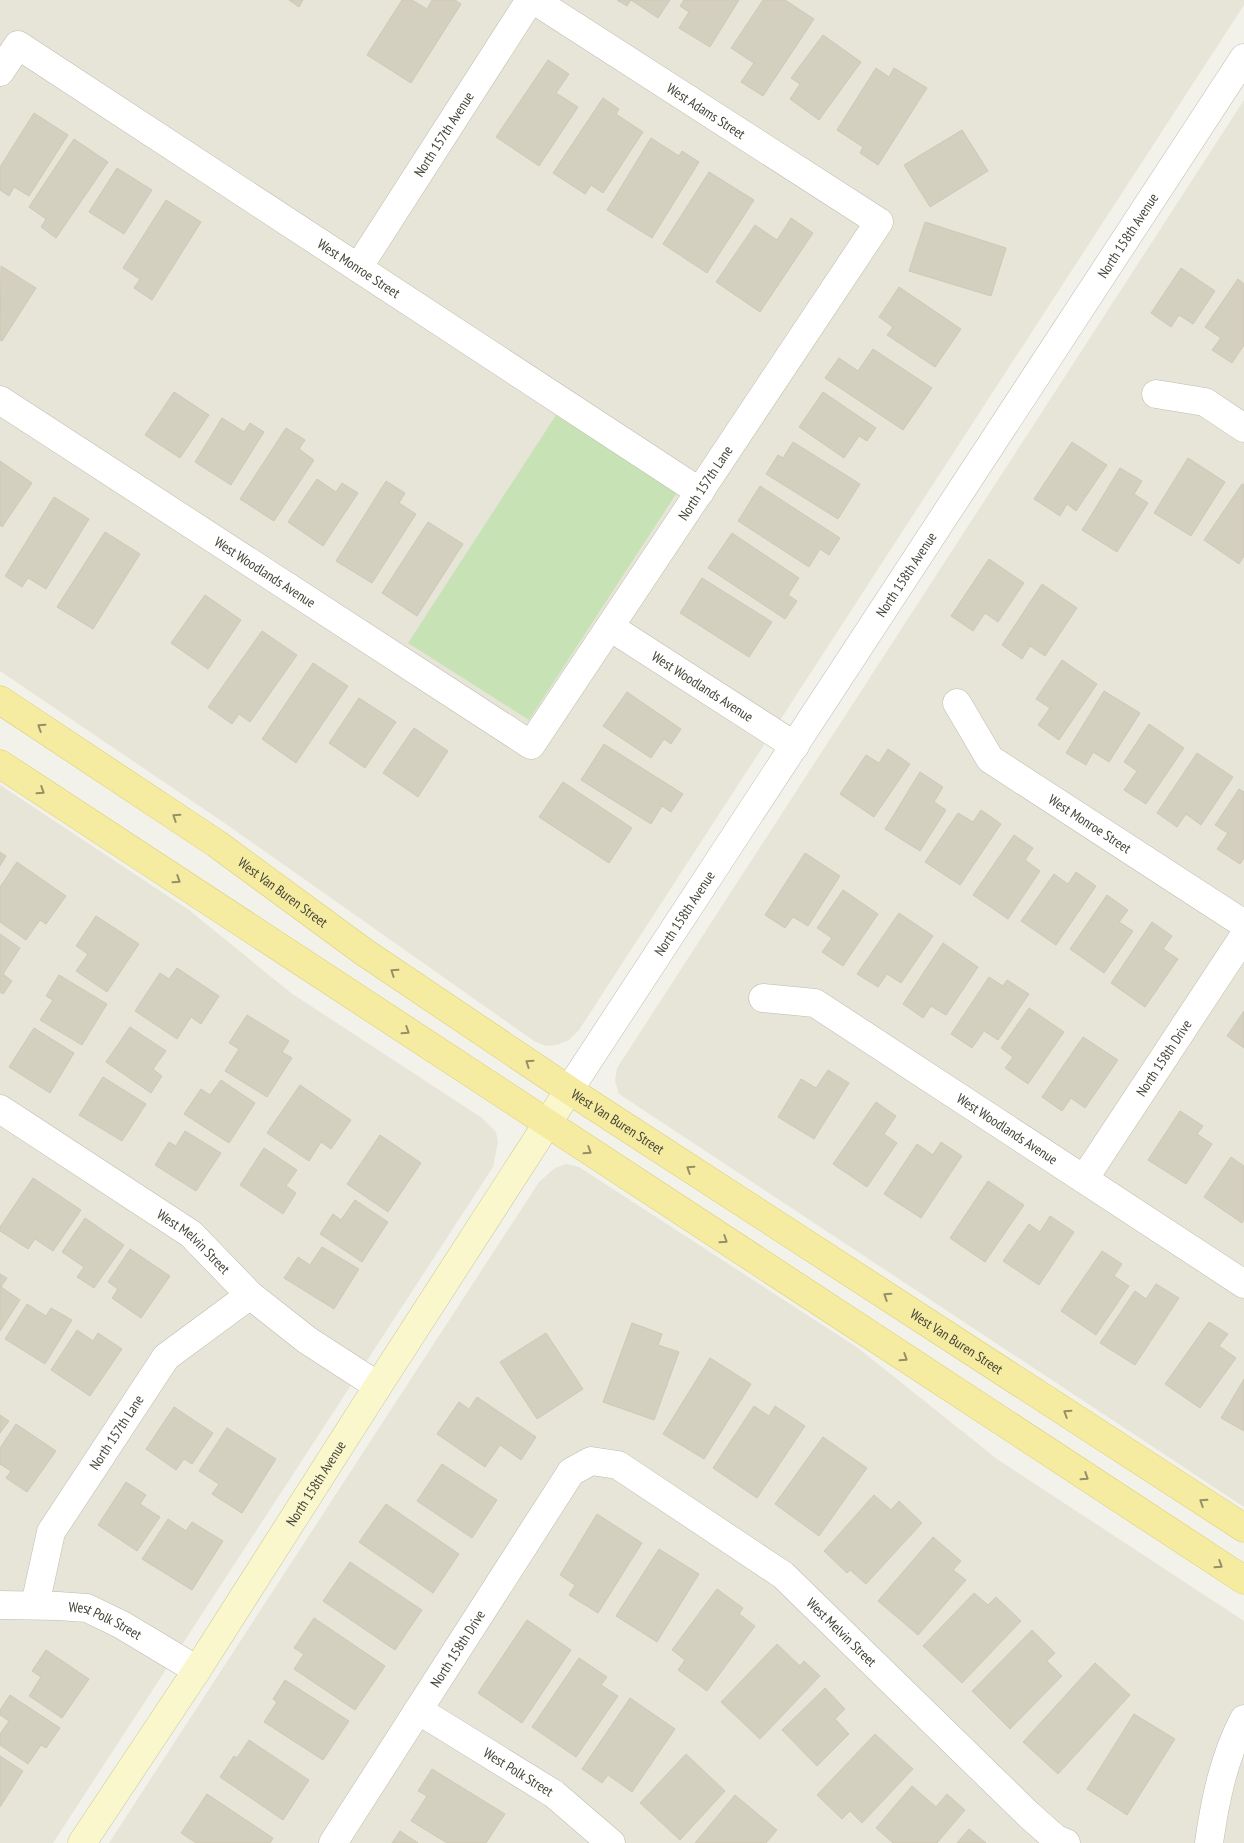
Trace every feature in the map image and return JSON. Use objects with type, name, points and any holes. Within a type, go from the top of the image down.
[{"type":"main road","name":"West Van Buren Street","points":[[0,700],[217,844],[364,952],[569,1090],[1244,1528]]},
{"type":"main road","points":[[0,764],[1244,1580]]},
{"type":"street","name":"North 157th Avenue","points":[[358,268],[530,0]]},
{"type":"street","name":"West Adams Street","points":[[534,0],[879,222]]},
{"type":"street","name":"West Monroe Street","points":[[0,72],[18,45],[700,492]]},
{"type":"street","name":"North 158th Avenue","points":[[82,1843],[197,1670],[569,1090],[1244,58]]},
{"type":"street","name":"North 157th Lane","points":[[531,745],[879,222]]},
{"type":"street","points":[[1156,394],[1205,402],[1244,428]]},
{"type":"street","name":"West Woodlands Avenue","points":[[0,400],[531,745]]},
{"type":"street","name":"West Woodlands Avenue","points":[[610,627],[795,746]]},
{"type":"street","name":"West Monroe Street","points":[[957,703],[990,759],[1244,924]]},
{"type":"street","name":"North 158th Drive","points":[[1084,1179],[1244,936]]},
{"type":"street","name":"West Woodlands Avenue","points":[[764,998],[814,1003],[1244,1284]]},
{"type":"street","name":"West Melvin Street","points":[[0,1109],[191,1234],[250,1295],[307,1340],[378,1386]]},
{"type":"street","name":"North 157th Lane","points":[[34,1605],[51,1532],[166,1358],[250,1295]]},
{"type":"street","name":"North 158th Drive","points":[[333,1843],[571,1472],[591,1461]]},
{"type":"street","name":"West Melvin Street","points":[[591,1461],[618,1465],[784,1575],[1029,1815],[1056,1839],[1066,1843]]},
{"type":"street","name":"West Polk Street","points":[[0,1605],[87,1608],[122,1624],[197,1670]]},
{"type":"street","name":"West Polk Street","points":[[418,1710],[554,1794],[610,1843]]},
{"type":"street","points":[[1209,1843],[1212,1816],[1226,1761],[1244,1719]]},
{"type":"shaded area","points":[[0,0],[1244,0],[1244,5],[579,1030],[569,1040],[557,1045],[546,1046],[534,1041],[226,824],[0,671]]},
{"type":"shaded area","points":[[1244,100],[1244,1507],[619,1094],[615,1081],[617,1068]]},
{"type":"shaded area","points":[[0,785],[189,910],[291,993],[482,1118],[496,1132],[498,1142],[493,1167],[53,1843],[0,1843]]},
{"type":"shaded area","points":[[566,1164],[579,1167],[858,1348],[997,1459],[1244,1621],[1244,1843],[109,1843],[539,1182],[555,1168]]},
{"type":"green space","points":[[556,415],[678,491],[529,720],[408,643]]},
{"type":"building","points":[[289,0],[303,0],[299,7]]},
{"type":"building","points":[[402,0],[412,0],[427,9],[432,0],[455,0],[461,4],[411,83],[367,55]]},
{"type":"building","points":[[617,0],[631,0],[627,6]]},
{"type":"building","points":[[631,0],[670,0],[658,18]]},
{"type":"building","points":[[684,0],[739,0],[710,47],[679,28],[689,12],[680,6]]},
{"type":"building","points":[[763,0],[785,0],[814,19],[763,96],[741,82],[754,63],[731,48]]},
{"type":"building","points":[[823,35],[861,62],[819,120],[790,99],[800,84],[791,78]]},
{"type":"building","points":[[548,60],[569,74],[556,93],[578,107],[539,166],[496,137]]},
{"type":"building","points":[[876,68],[889,77],[894,68],[927,88],[878,165],[860,153],[863,147],[837,130]]},
{"type":"building","points":[[603,98],[619,109],[616,114],[643,132],[603,193],[591,185],[585,194],[553,173]]},
{"type":"building","points":[[34,113],[68,135],[29,196],[14,187],[9,196],[0,190],[0,167]]},
{"type":"building","points":[[962,130],[988,171],[930,207],[904,165]]},
{"type":"building","points":[[651,138],[679,156],[682,151],[699,162],[652,238],[607,210]]},
{"type":"building","points":[[74,139],[108,162],[56,238],[41,227],[46,219],[29,207]]},
{"type":"building","points":[[117,168],[152,190],[124,234],[89,212]]},
{"type":"building","points":[[709,172],[754,200],[707,273],[663,244]]},
{"type":"building","points":[[166,200],[201,222],[152,300],[134,288],[140,279],[123,268]]},
{"type":"building","points":[[791,218],[813,233],[760,312],[716,282],[755,225],[777,240]]},
{"type":"building","points":[[925,222],[1006,248],[991,296],[909,271]]},
{"type":"building","points":[[1,266],[36,288],[2,341],[0,340]]},
{"type":"building","points":[[1181,268],[1215,291],[1193,324],[1179,315],[1171,327],[1151,313]]},
{"type":"building","points":[[1238,279],[1244,284],[1244,345],[1232,363],[1212,350],[1221,338],[1205,327]]},
{"type":"building","points":[[899,287],[961,329],[935,367],[887,335],[893,327],[879,317]]},
{"type":"building","points":[[873,349],[932,388],[903,430],[825,378],[839,358],[858,371]]},
{"type":"building","points":[[174,392],[209,415],[180,458],[145,435]]},
{"type":"building","points":[[823,392],[876,428],[867,441],[859,436],[844,458],[799,427]]},
{"type":"building","points":[[222,418],[244,432],[250,423],[264,432],[231,485],[195,462]]},
{"type":"building","points":[[286,428],[305,440],[299,449],[314,460],[274,521],[240,499]]},
{"type":"building","points":[[793,442],[860,484],[838,519],[766,474],[778,455],[783,458]]},
{"type":"building","points":[[1072,442],[1107,465],[1076,511],[1067,504],[1060,516],[1034,499]]},
{"type":"building","points":[[1188,458],[1225,482],[1191,536],[1154,513]]},
{"type":"building","points":[[0,461],[32,483],[2,527],[0,525]]},
{"type":"building","points":[[1120,468],[1142,481],[1134,494],[1148,503],[1117,552],[1082,530]]},
{"type":"building","points":[[317,479],[336,492],[342,483],[358,493],[323,546],[288,522]]},
{"type":"building","points":[[386,481],[405,493],[399,503],[416,514],[372,583],[336,561]]},
{"type":"building","points":[[1242,484],[1244,485],[1244,556],[1239,564],[1204,540]]},
{"type":"building","points":[[760,486],[840,538],[829,555],[820,549],[809,567],[738,521]]},
{"type":"building","points":[[54,497],[89,519],[46,589],[28,578],[22,587],[5,576]]},
{"type":"building","points":[[428,522],[463,544],[417,616],[382,593]]},
{"type":"building","points":[[105,532],[140,554],[93,629],[57,607]]},
{"type":"building","points":[[732,533],[799,578],[788,595],[797,601],[785,619],[708,568]]},
{"type":"building","points":[[989,559],[1024,583],[998,622],[985,613],[973,631],[951,616]]},
{"type":"building","points":[[702,578],[772,622],[749,657],[680,613]]},
{"type":"building","points":[[1042,584],[1077,608],[1045,656],[1030,646],[1022,659],[1002,645]]},
{"type":"building","points":[[205,595],[241,620],[208,669],[171,643]]},
{"type":"building","points":[[262,631],[297,655],[250,722],[239,714],[232,724],[208,707]]},
{"type":"building","points":[[1062,660],[1097,684],[1059,740],[1038,725],[1050,708],[1036,699]]},
{"type":"building","points":[[313,663],[348,686],[296,763],[262,739]]},
{"type":"building","points":[[1104,691],[1140,713],[1109,762],[1093,752],[1086,765],[1066,753]]},
{"type":"building","points":[[627,692],[681,729],[671,744],[664,739],[651,758],[603,726]]},
{"type":"building","points":[[359,698],[396,722],[365,768],[329,743]]},
{"type":"building","points":[[1149,724],[1184,748],[1146,804],[1124,790],[1137,771],[1124,762]]},
{"type":"building","points":[[414,728],[448,751],[418,797],[383,773]]},
{"type":"building","points":[[604,744],[683,794],[671,812],[662,806],[651,824],[581,780]]},
{"type":"building","points":[[888,749],[910,764],[874,817],[840,794],[866,755],[879,763]]},
{"type":"building","points":[[1197,753],[1233,777],[1201,825],[1186,814],[1177,827],[1157,813]]},
{"type":"building","points":[[920,772],[943,787],[934,802],[946,810],[920,851],[885,829]]},
{"type":"building","points":[[563,782],[632,828],[609,863],[539,817]]},
{"type":"building","points":[[1239,789],[1244,792],[1244,858],[1240,864],[1217,849],[1228,833],[1215,825]]},
{"type":"building","points":[[981,810],[1001,824],[960,885],[925,862],[958,813],[973,822]]},
{"type":"building","points":[[1014,835],[1033,848],[1025,860],[1040,871],[1008,919],[973,895]]},
{"type":"building","points":[[0,852],[6,856],[0,866]]},
{"type":"building","points":[[805,853],[840,876],[808,926],[793,917],[785,928],[765,915]]},
{"type":"building","points":[[17,862],[66,896],[46,924],[40,920],[26,940],[0,922],[0,887]]},
{"type":"building","points":[[1076,872],[1096,886],[1056,945],[1021,921],[1054,874],[1068,884]]},
{"type":"building","points":[[843,890],[878,914],[843,966],[822,952],[832,938],[817,928]]},
{"type":"building","points":[[1107,895],[1128,910],[1119,922],[1133,931],[1104,973],[1070,949]]},
{"type":"building","points":[[899,913],[933,936],[901,983],[887,974],[878,987],[857,974]]},
{"type":"building","points":[[96,916],[139,944],[107,992],[76,971],[88,954],[76,946]]},
{"type":"building","points":[[1152,922],[1172,936],[1163,949],[1178,959],[1145,1007],[1111,983]]},
{"type":"building","points":[[0,934],[20,948],[3,974],[12,981],[3,994],[0,992]]},
{"type":"building","points":[[943,943],[978,967],[946,1015],[931,1006],[923,1018],[903,1004]]},
{"type":"building","points":[[177,968],[219,996],[201,1024],[191,1017],[177,1039],[135,1011],[160,973],[169,979]]},
{"type":"building","points":[[59,975],[107,1004],[82,1045],[40,1020],[53,1000],[46,996]]},
{"type":"building","points":[[989,977],[1003,986],[1007,980],[1029,994],[998,1040],[984,1031],[972,1048],[951,1034]]},
{"type":"building","points":[[1029,1008],[1064,1032],[1028,1084],[1005,1068],[1013,1057],[1001,1048]]},
{"type":"building","points":[[1244,1011],[1244,1048],[1227,1036]]},
{"type":"building","points":[[247,1015],[289,1041],[282,1052],[292,1058],[267,1097],[225,1071],[239,1049],[229,1043]]},
{"type":"building","points":[[130,1027],[166,1051],[153,1069],[162,1076],[151,1093],[106,1062]]},
{"type":"building","points":[[34,1028],[74,1053],[50,1093],[9,1067]]},
{"type":"building","points":[[1083,1037],[1118,1060],[1085,1108],[1071,1098],[1062,1111],[1042,1097]]},
{"type":"building","points":[[828,1070],[849,1083],[814,1139],[778,1117],[801,1079],[816,1088]]},
{"type":"building","points":[[103,1077],[146,1104],[122,1141],[79,1115]]},
{"type":"building","points":[[221,1080],[255,1103],[229,1143],[184,1114],[201,1089],[210,1095]]},
{"type":"building","points":[[300,1085],[351,1120],[331,1149],[321,1142],[309,1161],[267,1133]]},
{"type":"building","points":[[876,1102],[896,1116],[884,1134],[897,1143],[867,1187],[833,1164]]},
{"type":"building","points":[[1180,1111],[1203,1126],[1197,1134],[1212,1144],[1186,1184],[1148,1160]]},
{"type":"building","points":[[185,1131],[221,1153],[196,1191],[155,1165],[169,1142],[176,1146]]},
{"type":"building","points":[[380,1135],[421,1163],[388,1212],[347,1184]]},
{"type":"building","points":[[941,1142],[962,1156],[921,1218],[884,1194],[917,1144],[933,1155]]},
{"type":"building","points":[[264,1148],[297,1170],[286,1186],[296,1193],[283,1214],[240,1185]]},
{"type":"building","points":[[1231,1157],[1244,1166],[1244,1219],[1242,1223],[1204,1197]]},
{"type":"building","points":[[33,1178],[81,1210],[53,1251],[35,1239],[28,1249],[0,1231],[0,1227]]},
{"type":"building","points":[[988,1181],[1024,1205],[985,1262],[950,1238]]},
{"type":"building","points":[[355,1200],[388,1222],[362,1262],[320,1234],[333,1214],[341,1220]]},
{"type":"building","points":[[1050,1216],[1074,1232],[1039,1285],[1003,1261],[1029,1224],[1040,1232]]},
{"type":"building","points":[[85,1218],[124,1245],[94,1288],[77,1277],[84,1267],[62,1252]]},
{"type":"building","points":[[322,1247],[359,1269],[334,1309],[284,1278],[298,1257],[310,1265]]},
{"type":"building","points":[[130,1249],[170,1276],[141,1318],[112,1298],[118,1289],[108,1282]]},
{"type":"building","points":[[1102,1251],[1122,1264],[1114,1276],[1129,1286],[1096,1335],[1061,1311]]},
{"type":"building","points":[[0,1274],[7,1278],[1,1287],[20,1300],[0,1331]]},
{"type":"building","points":[[1156,1284],[1179,1298],[1135,1365],[1100,1343],[1135,1291],[1146,1299]]},
{"type":"building","points":[[27,1304],[46,1316],[51,1308],[72,1320],[45,1364],[5,1339]]},
{"type":"building","points":[[1209,1322],[1228,1334],[1219,1346],[1236,1358],[1200,1408],[1165,1384]]},
{"type":"building","points":[[632,1323],[662,1334],[658,1345],[679,1352],[654,1420],[603,1402]]},
{"type":"building","points":[[77,1330],[93,1341],[98,1333],[122,1349],[90,1396],[51,1370]]},
{"type":"building","points":[[546,1333],[583,1389],[537,1419],[500,1362]]},
{"type":"building","points":[[710,1358],[751,1384],[704,1459],[663,1434]]},
{"type":"building","points":[[1244,1379],[1244,1431],[1221,1418]]},
{"type":"building","points":[[477,1397],[536,1437],[521,1460],[500,1445],[485,1467],[437,1434],[459,1402],[469,1409]]},
{"type":"building","points":[[754,1406],[769,1416],[775,1406],[805,1426],[757,1498],[713,1468]]},
{"type":"building","points":[[174,1407],[213,1433],[192,1464],[184,1459],[176,1470],[146,1449]]},
{"type":"building","points":[[0,1415],[9,1421],[0,1433]]},
{"type":"building","points":[[16,1424],[56,1451],[27,1492],[6,1478],[11,1471],[0,1464],[0,1448]]},
{"type":"building","points":[[227,1428],[276,1459],[242,1513],[212,1494],[219,1484],[199,1471]]},
{"type":"building","points":[[823,1437],[867,1468],[819,1536],[775,1504]]},
{"type":"building","points":[[442,1464],[497,1500],[472,1538],[417,1501]]},
{"type":"building","points":[[126,1482],[146,1495],[140,1504],[160,1517],[137,1551],[98,1525]]},
{"type":"building","points":[[874,1495],[891,1510],[899,1501],[922,1523],[866,1584],[850,1570],[847,1573],[824,1551]]},
{"type":"building","points":[[386,1504],[459,1554],[433,1593],[359,1542]]},
{"type":"building","points":[[597,1514],[642,1543],[598,1613],[569,1595],[575,1585],[560,1575]]},
{"type":"building","points":[[168,1519],[186,1531],[192,1522],[223,1541],[192,1590],[142,1559]]},
{"type":"building","points":[[933,1537],[961,1561],[953,1570],[966,1580],[918,1635],[878,1601]]},
{"type":"building","points":[[659,1549],[699,1574],[657,1642],[616,1616]]},
{"type":"building","points":[[350,1562],[422,1610],[395,1650],[323,1601]]},
{"type":"building","points":[[717,1589],[743,1608],[739,1614],[755,1626],[707,1691],[678,1670],[685,1660],[672,1650]]},
{"type":"building","points":[[974,1593],[988,1605],[996,1597],[1021,1621],[962,1683],[923,1646]]},
{"type":"building","points":[[314,1618],[385,1666],[355,1710],[294,1669],[304,1654],[294,1648]]},
{"type":"building","points":[[527,1620],[571,1650],[522,1723],[478,1693]]},
{"type":"building","points":[[1032,1630],[1055,1653],[1047,1661],[1062,1676],[1010,1729],[972,1691]]},
{"type":"building","points":[[777,1644],[800,1666],[804,1661],[820,1676],[760,1739],[721,1702]]},
{"type":"building","points":[[46,1650],[89,1679],[62,1718],[29,1696],[41,1677],[32,1671]]},
{"type":"building","points":[[579,1658],[607,1677],[601,1685],[618,1696],[576,1757],[532,1727]]},
{"type":"building","points":[[1095,1663],[1130,1695],[1058,1774],[1023,1742]]},
{"type":"building","points":[[285,1680],[349,1721],[323,1760],[264,1722],[277,1702],[273,1699]]},
{"type":"building","points":[[825,1688],[845,1709],[835,1719],[849,1734],[817,1766],[782,1730]]},
{"type":"building","points":[[10,1695],[60,1728],[46,1748],[41,1745],[28,1764],[0,1745],[0,1734],[9,1721],[0,1715],[0,1710]]},
{"type":"building","points":[[630,1698],[675,1729],[632,1792],[608,1775],[602,1783],[582,1769]]},
{"type":"building","points":[[1134,1714],[1175,1739],[1127,1815],[1087,1789]]},
{"type":"building","points":[[875,1734],[913,1769],[862,1823],[850,1811],[842,1819],[817,1795]]},
{"type":"building","points":[[249,1740],[309,1780],[283,1820],[220,1777],[234,1756],[237,1758]]},
{"type":"building","points":[[686,1754],[725,1791],[680,1840],[640,1803]]},
{"type":"building","points":[[0,1756],[23,1771],[0,1807]]},
{"type":"building","points":[[432,1769],[505,1814],[486,1843],[447,1843],[411,1821],[427,1796],[418,1791]]},
{"type":"building","points":[[912,1786],[936,1807],[947,1794],[965,1810],[937,1843],[893,1843],[876,1828]]},
{"type":"building","points":[[207,1794],[273,1838],[270,1843],[196,1843],[181,1833]]},
{"type":"building","points":[[735,1795],[777,1830],[766,1843],[695,1843]]},
{"type":"building","points":[[969,1829],[986,1843],[957,1843]]},
{"type":"building","points":[[400,1831],[418,1843],[392,1843]]}]
